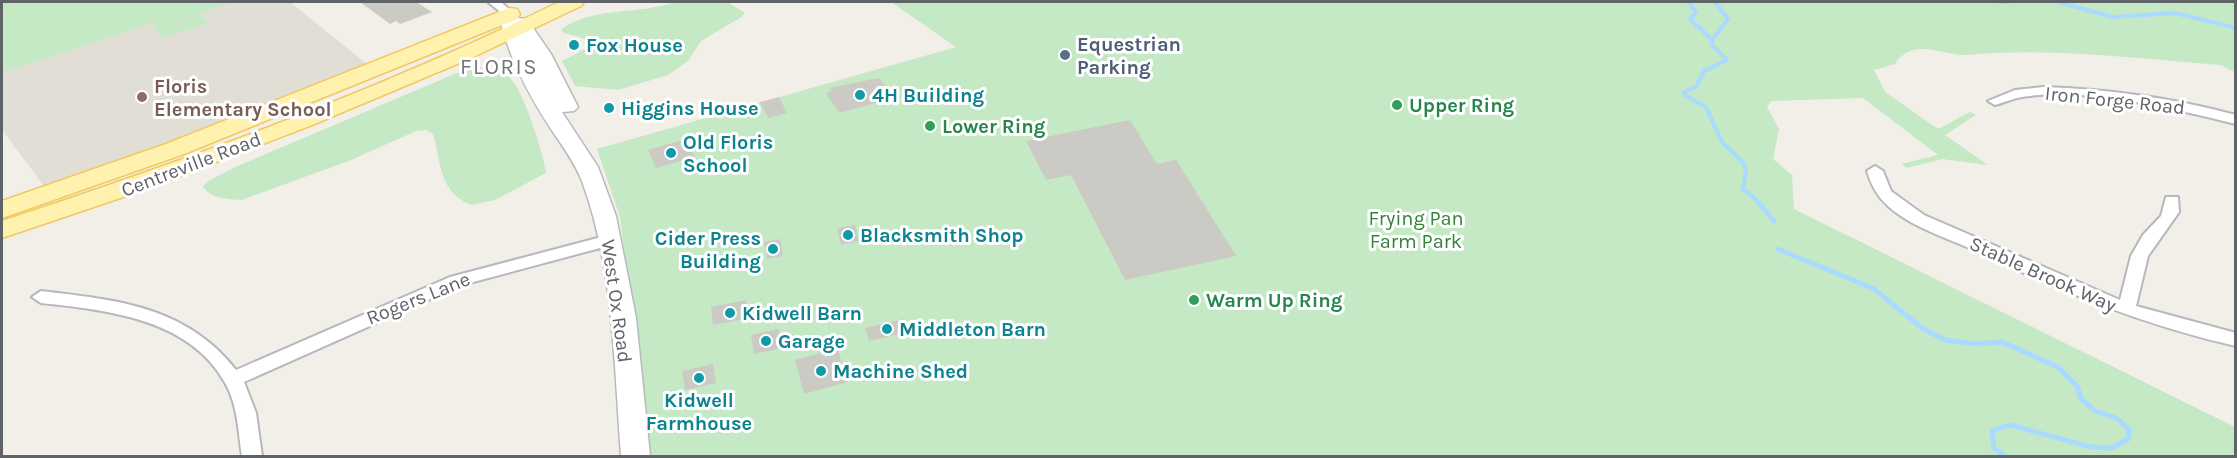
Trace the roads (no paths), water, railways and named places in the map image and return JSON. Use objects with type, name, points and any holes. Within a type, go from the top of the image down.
[{"type":"main road","name":"Centreville Road","points":[[2,230],[194,164],[424,71],[535,2]]},
{"type":"main road","name":"Centreville Road","points":[[2,210],[78,185],[510,18],[574,2]]},
{"type":"main road","name":"West Ox Road","points":[[510,18],[556,120],[578,150],[594,184],[609,240],[619,297],[636,456]]},
{"type":"main road","points":[[2,220],[102,184],[215,133]]},
{"type":"street","name":"Iron Forge Road","points":[[1995,101],[2010,95],[2032,92],[2098,96],[2182,105],[2235,120]]},
{"type":"street","name":"Stable Brook Way","points":[[1875,171],[1875,179],[1887,197],[1927,222],[2040,275],[2126,310],[2172,325],[2235,340]]},
{"type":"street","points":[[2126,310],[2134,267],[2149,239],[2171,216],[2172,201]]},
{"type":"street","name":"Rogers Lane","points":[[234,379],[382,311],[456,281],[609,240]]},
{"type":"street","points":[[41,297],[114,306],[163,321],[207,349],[234,379],[247,413],[252,456]]},
{"type":"waterway","points":[[1689,2],[1696,13],[1690,19],[1712,40]]},
{"type":"waterway","points":[[1712,40],[1728,19],[1715,2]]},
{"type":"waterway","points":[[2000,2],[2007,2]]},
{"type":"waterway","points":[[2058,2],[2112,17],[2175,13],[2236,28]]},
{"type":"waterway","points":[[1712,40],[1711,44],[1727,60],[1704,71],[1696,87],[1684,92],[1686,96],[1706,107],[1722,142],[1743,162],[1746,170],[1743,189],[1760,203]]},
{"type":"waterway","points":[[1758,202],[1774,221]]},
{"type":"waterway","points":[[1778,249],[1874,289],[1922,328],[1945,340],[1976,344],[2002,342],[2058,367],[2077,386],[2081,399],[2095,411],[2116,418],[2129,429],[2128,439],[2111,448],[2091,447],[2010,425],[1992,431],[1994,448],[2004,456]]},
{"type":"place","name":"Fox House","points":[[574,45]]},
{"type":"place","name":"Equestrian Parking","points":[[1065,55]]},
{"type":"place","name":"4H Building","points":[[860,95]]},
{"type":"place","name":"Floris Elementary School","points":[[142,97]]},
{"type":"place","name":"Upper Ring","points":[[1397,105]]},
{"type":"place","name":"Higgins House","points":[[609,108]]},
{"type":"place","name":"Lower Ring","points":[[930,126]]},
{"type":"place","name":"Old Floris School","points":[[671,153]]},
{"type":"place","name":"Blacksmith Shop","points":[[848,235]]},
{"type":"place","name":"Cider Press Building","points":[[773,249]]},
{"type":"place","name":"Warm Up Ring","points":[[1194,300]]},
{"type":"place","name":"Kidwell Barn","points":[[730,313]]},
{"type":"place","name":"Middleton Barn","points":[[887,329]]},
{"type":"place","name":"Garage","points":[[766,341]]},
{"type":"place","name":"Machine Shed","points":[[821,371]]},
{"type":"place","name":"Kidwell Farmhouse","points":[[699,378]]},
{"type":"district","name":"FLORIS","points":[[499,66]]},
{"type":"park label","name":"Frying Pan Farm Park","points":[[1416,230]]}]
